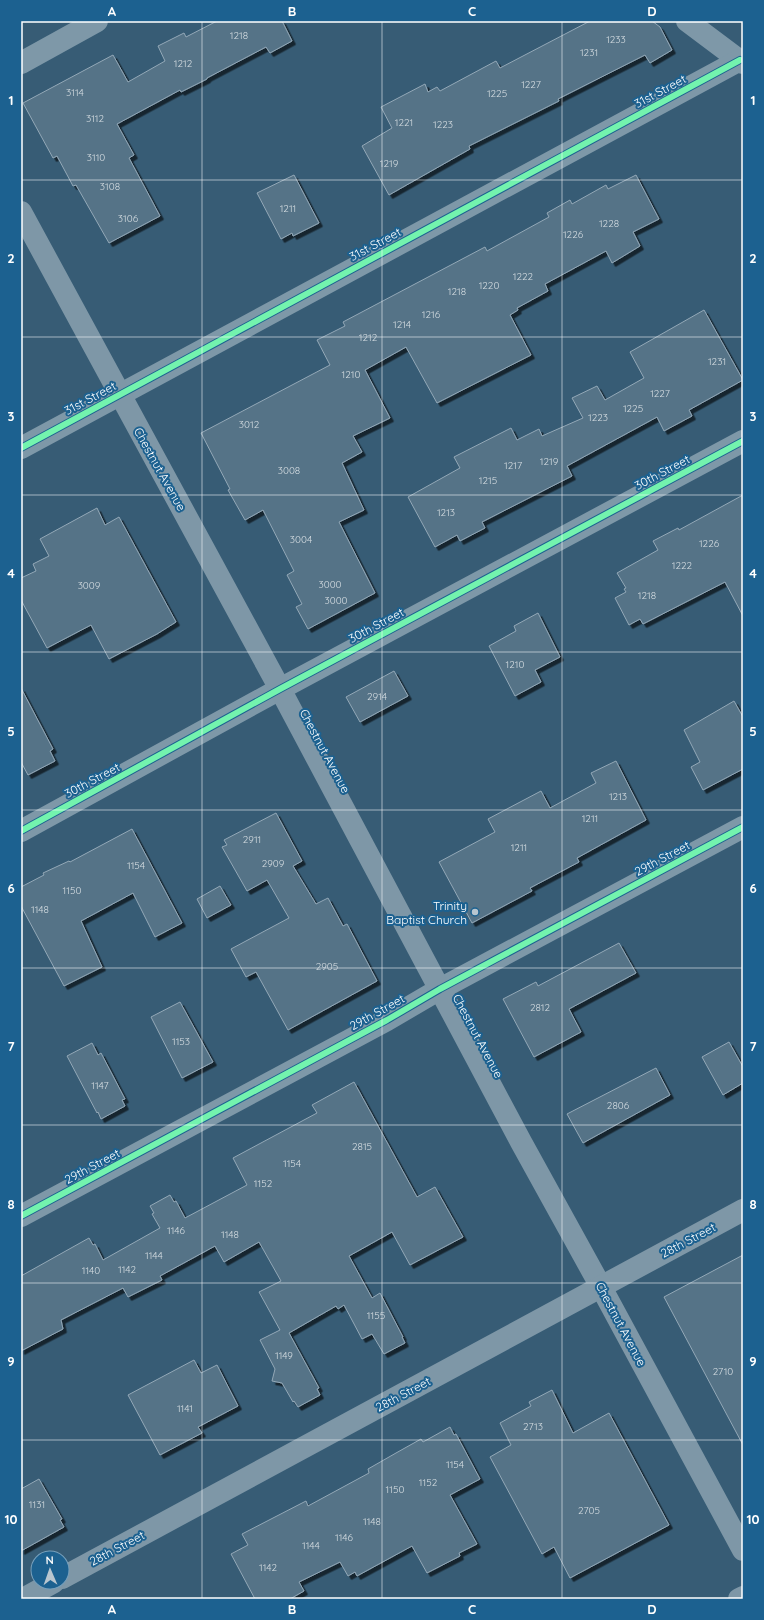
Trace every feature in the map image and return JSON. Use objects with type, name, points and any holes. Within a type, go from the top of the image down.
[{"type":"main road","name":"Chestnut Avenue","points":[[21,212],[280,689],[521,1142],[743,1550]]},
{"type":"main road","name":"28th Street","points":[[70,1574],[743,1210]]},
{"type":"main road","points":[[23,1599],[39,1590]]},
{"type":"main road","points":[[739,1599],[743,1597]]},
{"type":"street","points":[[21,62],[97,21]]},
{"type":"street","points":[[688,21],[741,62]]},
{"type":"street","name":"31st Street","points":[[21,448],[741,62]]},
{"type":"street","name":"30th Street","points":[[21,831],[280,689],[743,441]]},
{"type":"street","name":"29th Street","points":[[21,1216],[743,827]]},
{"type":"building","points":[[217,21],[282,21],[292,41],[270,53],[266,47],[207,79],[181,92],[180,90],[117,124],[134,155],[129,158],[160,216],[109,243],[76,185],[73,186],[57,156],[53,158],[23,103],[113,55],[128,82],[165,61],[158,46],[184,33],[186,37]]},
{"type":"building","points":[[590,21],[652,21],[660,27],[672,50],[650,63],[645,55],[558,99],[559,101],[469,146],[470,149],[389,195],[362,146],[392,128],[381,107],[425,84],[428,92],[437,87],[440,91],[496,61],[500,68]]},
{"type":"building","points":[[294,175],[319,223],[293,236],[292,233],[281,239],[257,193]]},
{"type":"building","points":[[636,175],[659,219],[633,232],[640,246],[612,263],[606,251],[545,284],[548,291],[517,308],[518,310],[510,315],[531,355],[437,403],[406,347],[365,370],[390,418],[353,436],[362,452],[342,463],[364,510],[339,522],[375,593],[308,629],[296,607],[302,604],[287,575],[294,571],[263,510],[245,520],[228,490],[230,489],[201,433],[330,365],[317,340],[345,326],[343,322],[485,247],[487,251],[549,217],[547,213],[570,200],[572,204],[606,185],[608,189]]},
{"type":"building","points":[[704,310],[743,380],[689,410],[692,416],[664,431],[657,417],[567,466],[572,476],[482,522],[485,528],[460,541],[457,535],[435,547],[408,497],[460,468],[454,457],[511,428],[517,440],[539,429],[542,436],[583,418],[572,398],[597,386],[605,400],[644,378],[630,352]]},
{"type":"building","points":[[743,495],[743,616],[725,582],[643,624],[640,619],[629,625],[615,598],[626,592],[624,589],[626,588],[617,573],[658,550],[653,541],[678,528],[679,530]]},
{"type":"building","points":[[97,508],[105,525],[119,517],[176,622],[157,634],[109,659],[91,625],[47,648],[21,600],[21,578],[36,571],[33,564],[49,556],[40,539]]},
{"type":"building","points":[[538,613],[560,657],[535,670],[541,682],[515,696],[489,646],[516,631],[514,626]]},
{"type":"building","points":[[394,671],[408,696],[360,722],[346,697]]},
{"type":"building","points":[[21,688],[53,749],[50,751],[55,761],[28,775],[21,762]]},
{"type":"building","points":[[734,701],[743,717],[743,769],[703,790],[691,767],[700,762],[684,730]]},
{"type":"building","points":[[616,761],[646,820],[577,858],[579,862],[530,888],[532,891],[472,923],[439,862],[495,832],[488,819],[541,791],[550,808],[596,783],[591,773]]},
{"type":"building","points":[[276,813],[302,861],[293,866],[316,904],[328,898],[343,926],[347,924],[377,981],[288,1030],[256,972],[246,977],[231,949],[289,918],[267,880],[247,891],[222,847],[227,845],[224,840]]},
{"type":"building","points":[[132,829],[182,923],[155,937],[133,893],[81,921],[102,967],[64,986],[21,906],[21,887],[44,875],[43,873],[69,861],[70,862]]},
{"type":"building","points":[[220,886],[231,905],[207,918],[197,899]]},
{"type":"building","points":[[619,943],[636,973],[569,1009],[581,1032],[534,1057],[503,999],[536,982],[538,986]]},
{"type":"building","points":[[180,1002],[213,1062],[182,1078],[151,1017]]},
{"type":"building","points":[[729,1042],[743,1067],[743,1083],[723,1095],[702,1057]]},
{"type":"building","points":[[92,1043],[98,1055],[101,1053],[125,1099],[122,1100],[125,1106],[101,1119],[67,1056]]},
{"type":"building","points":[[656,1068],[670,1095],[583,1143],[567,1114]]},
{"type":"building","points":[[354,1082],[417,1197],[435,1187],[463,1237],[410,1265],[392,1232],[349,1256],[372,1298],[380,1293],[405,1343],[384,1354],[372,1334],[362,1339],[344,1305],[338,1309],[336,1306],[289,1333],[319,1388],[317,1389],[320,1395],[298,1407],[294,1401],[293,1402],[282,1383],[272,1381],[275,1369],[260,1340],[280,1330],[259,1292],[281,1281],[259,1242],[224,1262],[215,1246],[160,1276],[162,1280],[128,1297],[123,1288],[61,1320],[63,1329],[21,1351],[21,1276],[89,1238],[93,1245],[95,1244],[103,1260],[160,1228],[152,1214],[154,1213],[150,1206],[170,1195],[174,1202],[176,1201],[185,1218],[247,1185],[233,1158],[317,1113],[312,1105]]},
{"type":"building","points":[[743,1255],[743,1445],[664,1297]]},
{"type":"building","points":[[194,1360],[201,1373],[217,1365],[238,1406],[198,1427],[202,1433],[160,1455],[128,1395]]},
{"type":"building","points":[[552,1390],[573,1433],[609,1413],[669,1525],[570,1578],[554,1547],[542,1554],[490,1457],[511,1445],[500,1423],[531,1406],[529,1402]]},
{"type":"building","points":[[450,1427],[454,1435],[456,1434],[480,1479],[450,1495],[477,1544],[459,1553],[460,1556],[427,1573],[412,1546],[357,1576],[355,1572],[348,1576],[340,1562],[299,1582],[304,1591],[290,1599],[255,1599],[231,1554],[248,1545],[242,1534],[306,1501],[308,1506],[369,1473],[368,1469],[421,1439],[423,1442]]},
{"type":"building","points":[[39,1479],[62,1519],[60,1520],[64,1527],[21,1551],[21,1489]]},
{"type":"cycle path","points":[[21,448],[740,60]]},
{"type":"cycle path","points":[[21,831],[280,689],[743,441]]},
{"type":"cycle path","points":[[21,1216],[743,827]]},
{"type":"place","name":"Trinity Baptist Church","points":[[475,912]]}]
